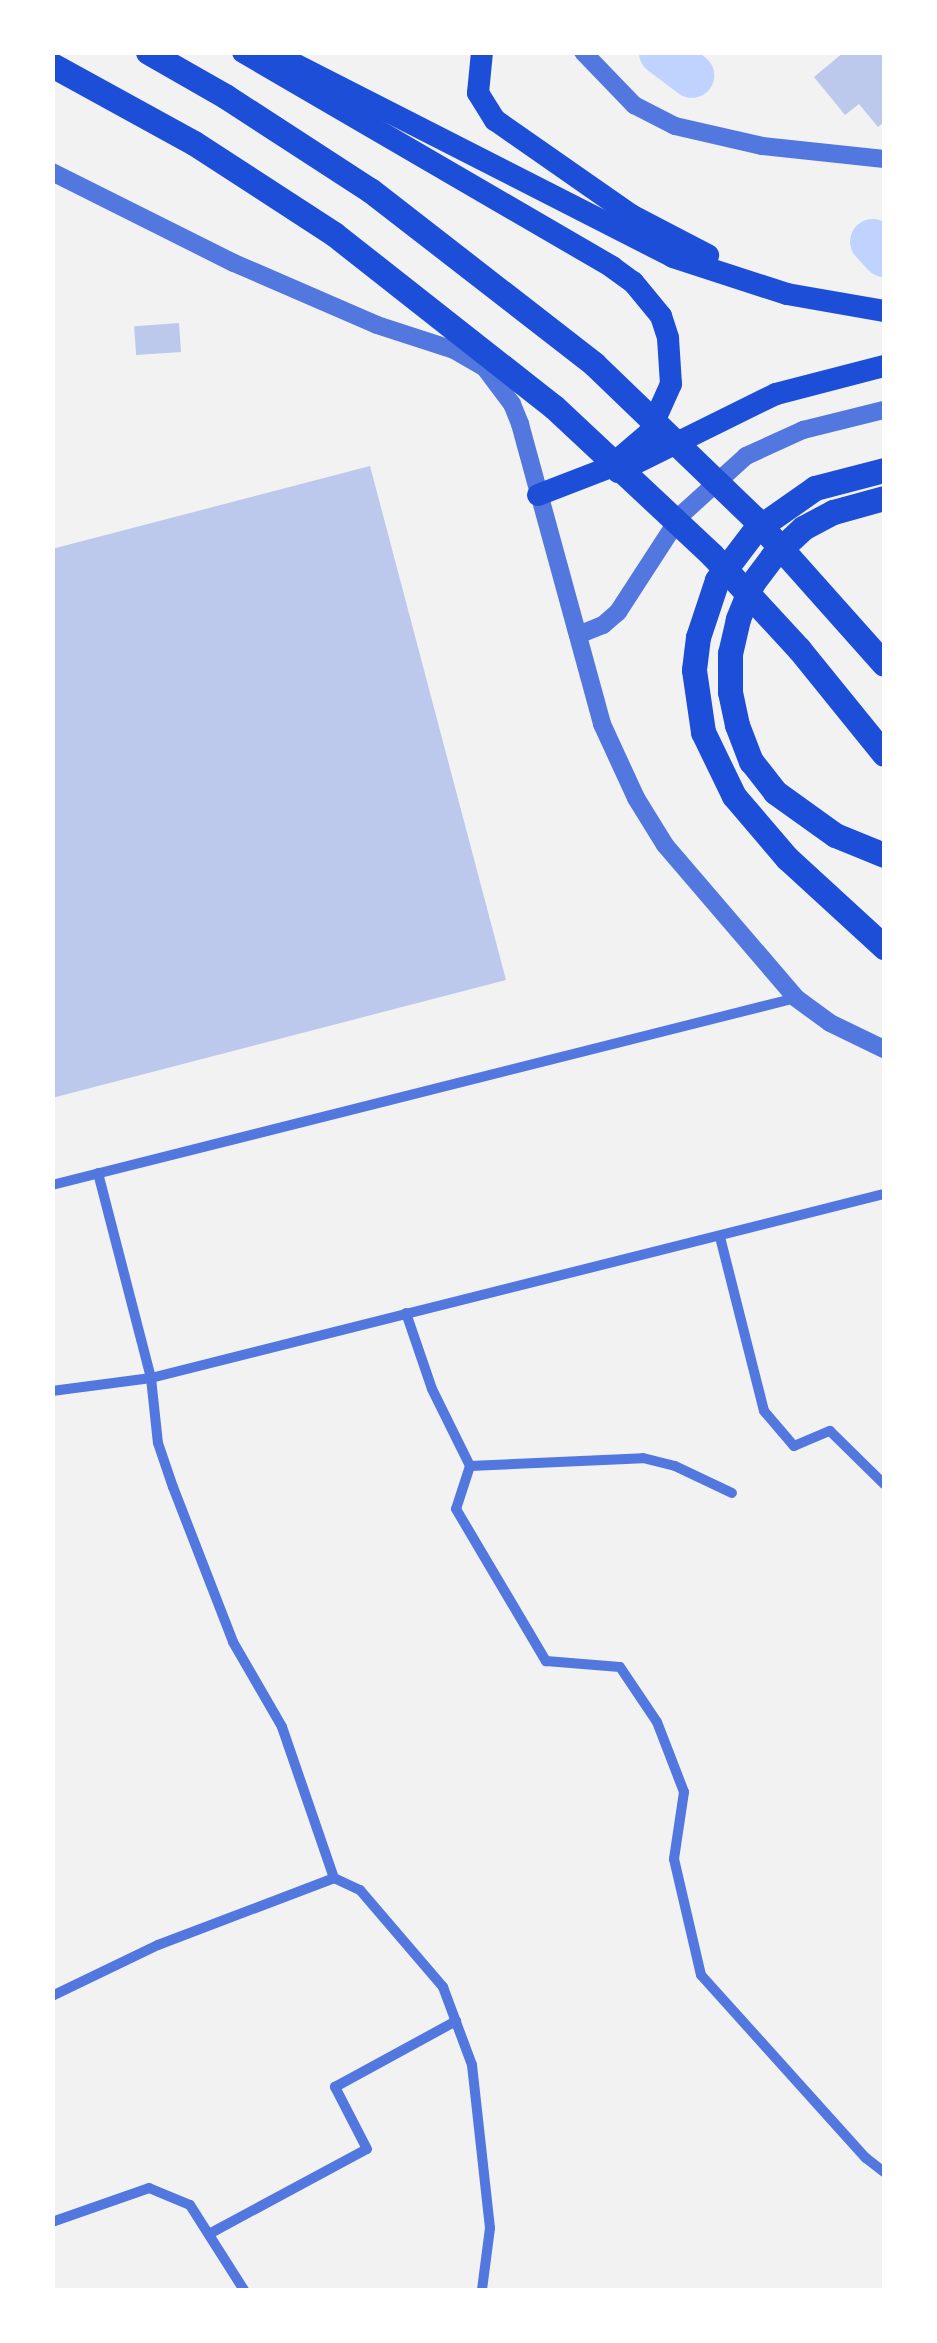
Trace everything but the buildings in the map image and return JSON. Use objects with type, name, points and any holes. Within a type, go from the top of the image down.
[{"type":"highway","points":[[148,52],[225,96],[370,190],[594,364],[754,518],[884,664]]},
{"type":"highway","points":[[243,52],[612,267],[633,282],[661,316],[668,338],[671,384],[650,434],[608,468],[538,495]]},
{"type":"highway","points":[[271,52],[673,257],[787,294],[883,303]]},
{"type":"highway","points":[[482,52],[478,93],[496,120],[631,215],[735,266],[883,303]]},
{"type":"highway","points":[[52,65],[194,143],[334,234],[540,395],[712,555],[799,650],[884,754]]},
{"type":"highway","points":[[538,495],[640,464],[776,394],[884,366]]},
{"type":"highway","points":[[884,470],[815,488],[784,507],[744,541],[717,580],[698,637],[694,670],[702,732],[715,764],[758,826],[884,947]]},
{"type":"highway","points":[[884,498],[833,512],[803,528],[772,557],[752,584],[730,652],[730,692],[737,726],[752,760],[775,792],[835,835],[884,855]]},
{"type":"street","points":[[582,52],[634,105],[675,126],[762,146],[884,159]]},
{"type":"street","points":[[52,172],[264,276],[378,324],[454,350],[485,368],[512,404],[602,724],[636,798],[665,845],[796,998],[830,1023],[884,1049]]},
{"type":"street","points":[[578,635],[603,625],[618,612],[680,515],[746,456],[802,430],[884,410]]},
{"type":"street","points":[[52,1184],[796,998]]},
{"type":"street","points":[[98,1173],[151,1378],[158,1443],[172,1487],[233,1642],[282,1727],[334,1878]]},
{"type":"street","points":[[52,1390],[151,1378],[884,1194]]},
{"type":"street","points":[[720,1237],[764,1411],[794,1446],[830,1431],[884,1484]]},
{"type":"street","points":[[406,1314],[432,1389],[470,1466],[456,1509],[546,1661],[620,1667],[657,1722],[684,1792],[674,1858],[701,1975],[866,2158],[884,2172]]},
{"type":"street","points":[[470,1466],[643,1458],[675,1466],[732,1494]]},
{"type":"street","points":[[52,1996],[158,1945],[334,1878],[360,1890],[443,1987],[472,2064],[490,2228],[482,2290]]},
{"type":"street","points":[[208,2234],[367,2150],[335,2087],[456,2021]]},
{"type":"street","points":[[52,2222],[149,2188],[190,2206],[244,2290]]},
{"type":"waterway","points":[[661,52],[691,75]]},
{"type":"waterway","points":[[872,241],[884,254]]}]
